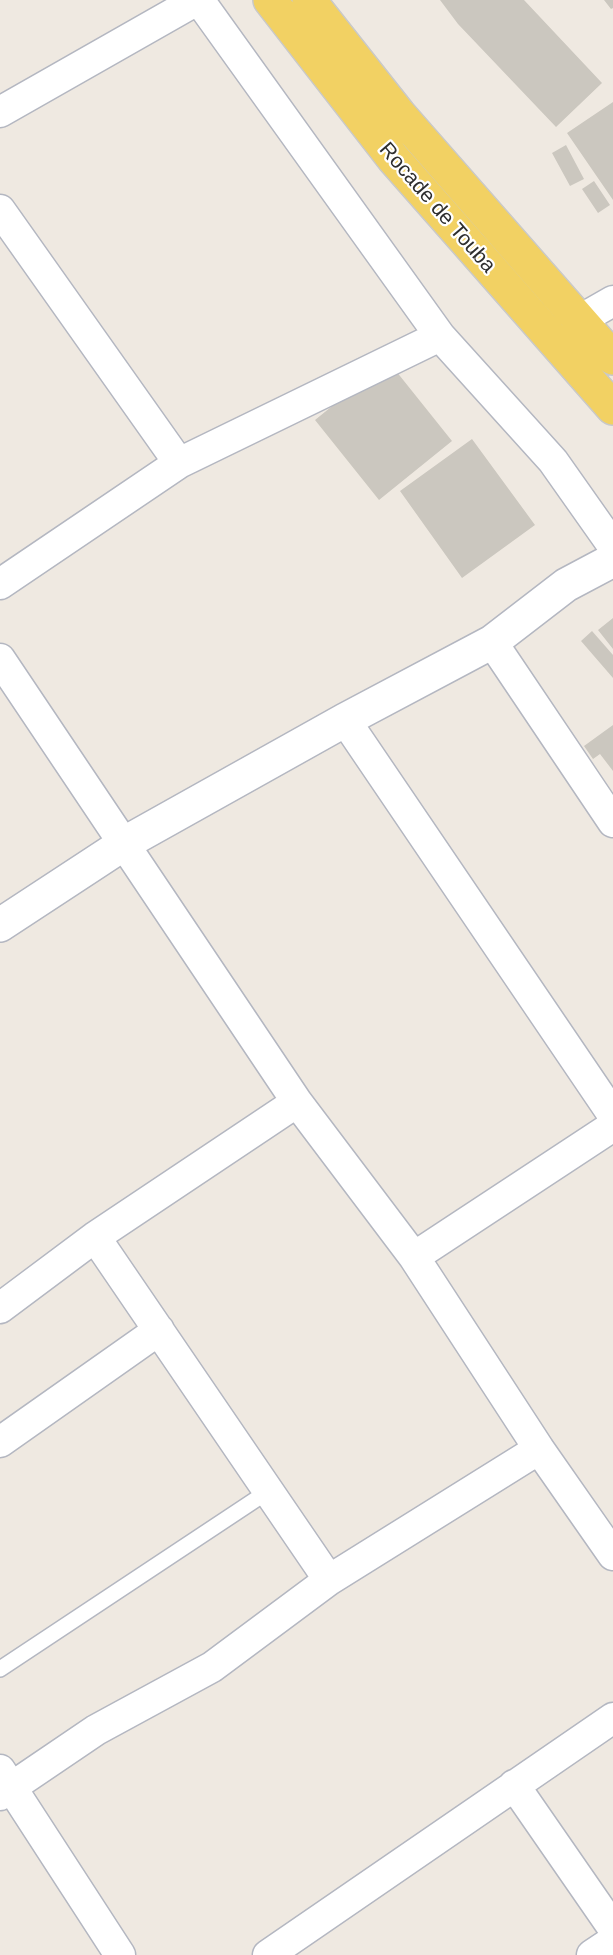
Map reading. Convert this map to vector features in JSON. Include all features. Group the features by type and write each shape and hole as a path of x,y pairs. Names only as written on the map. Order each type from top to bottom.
{"main road":[{"name":"Rocade de Touba","path":"270,0 393,158 613,408"},
{"name":"Rocade de Touba","path":"309,0 399,114 578,321 613,358"}],"street":[{"path":"0,112 198,0 440,336 553,461 613,546"},
{"path":"0,210 179,463"},
{"path":"578,321 613,301"},
{"path":"0,584 179,463 440,336"},
{"path":"0,925 125,843 345,720 492,642 566,585 613,560"},
{"path":"492,642 613,822"},
{"path":"0,659 297,1102 414,1257 539,1449 613,1555"},
{"path":"345,720 613,1114"},
{"path":"0,1308 95,1237 297,1102"},
{"path":"414,1257 613,1126"},
{"path":"95,1237 270,1490 329,1580"},
{"path":"0,1442 159,1330"},
{"path":"120,1955 4,1784 96,1730 212,1667 329,1580 539,1449"},
{"path":"268,1955 613,1718"},
{"path":"514,1785 613,1928"},
{"path":"592,1955 613,1941"}],"lane":[{"path":"0,1669 270,1490"}],"building":[{"path":"440,0 524,0 602,83 556,127 458,24"},
{"path":"604,0 613,0 613,8 611,9"},
{"path":"613,102 613,200 567,133"},
{"path":"566,145 584,179 570,186 552,153"},
{"path":"594,181 610,205 598,213 582,189"},
{"path":"388,361 452,441 379,500 315,420"},
{"path":"472,439 535,525 462,578 400,491"},
{"path":"613,618 613,649 598,630"},
{"path":"592,631 613,655 613,678 581,641"},
{"path":"613,725 613,771 600,754 593,759 584,746"}]}
